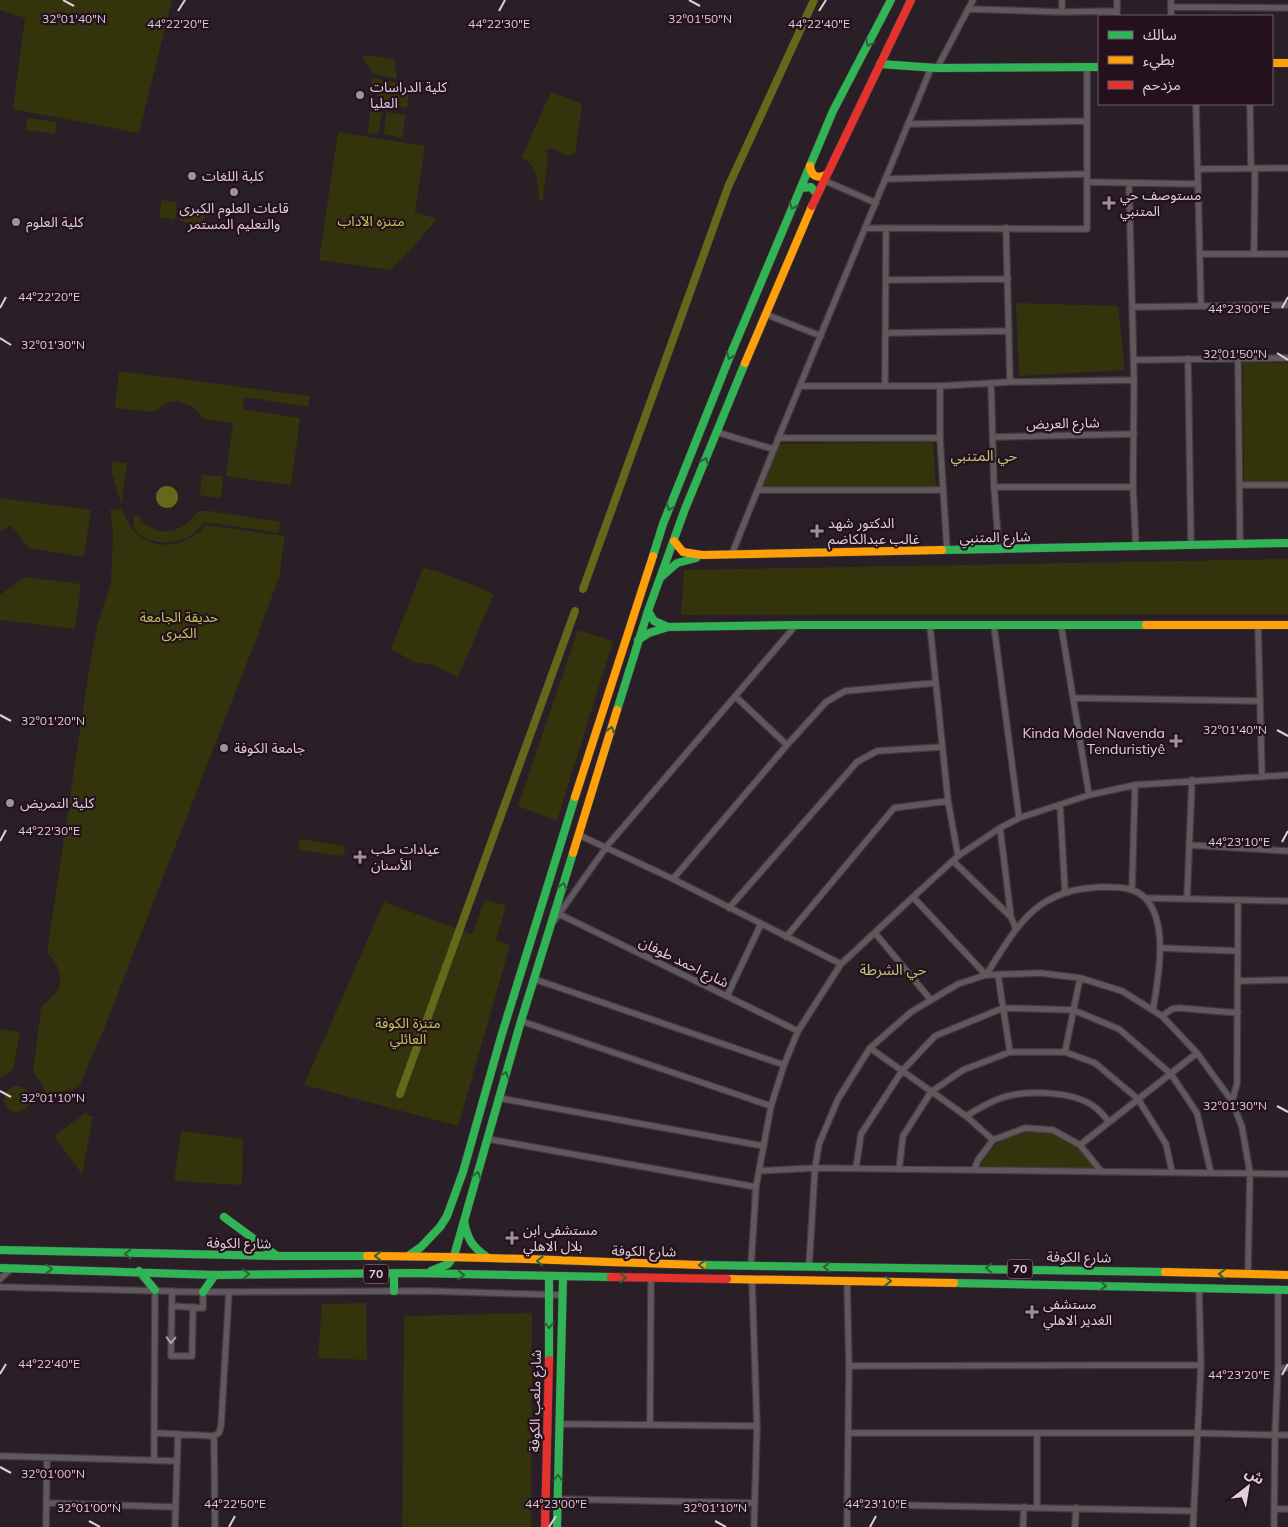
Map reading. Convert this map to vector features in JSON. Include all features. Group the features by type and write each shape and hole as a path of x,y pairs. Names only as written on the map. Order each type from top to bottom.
{"main road":[{"path":"408,1256 421,1247 440,1227 447,1216 456,1193 501,1037 595,731 663,524 730,356 833,111 891,0"},
{"path":"416,1273 441,1268 448,1264 454,1256 521,1021 648,610 716,432 817,194 911,0"},
{"path":"1273,63 1288,63"},
{"path":"880,64 934,68 1098,66"},
{"path":"810,164 810,170 813,175 824,178"},
{"path":"801,188 809,186 817,194"},
{"name":"شارع المتنبي","path":"674,541 678,549 683,553 702,555 1288,543"},
{"name":"شارع المتنبي","path":"661,576 677,563 702,555"},
{"path":"648,610 654,621 668,627"},
{"path":"638,640 668,627 796,625 1288,625"},
{"path":"557,858 560,863 564,864 570,861"},
{"path":"456,1193 456,1198 460,1202 470,1200"},
{"path":"224,1217 278,1256"},
{"path":"464,1221 470,1244 488,1257"},
{"name":"شارع الكوفة","path":"0,1250 192,1255 454,1256 520,1260 751,1266 1034,1269 1288,1275"},
{"path":"156,1254 160,1264 156,1273"},
{"path":"191,1274 187,1264 192,1255"},
{"path":"520,1260 519,1270 524,1276"},
{"name":"شارع الكوفة","path":"0,1268 139,1271 214,1275 416,1273 1288,1290"},
{"path":"1010,1284 1041,1278 1041,1272 1034,1269"},
{"path":"1070,1285 1061,1280 1063,1275 1081,1274 1088,1270"},
{"path":"139,1271 155,1290"},
{"path":"394,1274 394,1292"},
{"path":"203,1292 214,1275"},
{"name":"شارع ملعب الكوفة","path":"545,1527 549,1276"},
{"name":"شارع ملعب الكوفة","path":"557,1527 563,1277"},
{"path":"545,1517 551,1520 557,1517"}],"street":[{"path":"732,554 773,448 801,386 908,124 934,68 973,0"},
{"path":"1062,0 1062,12"},
{"path":"968,9 1117,13 1117,0"},
{"path":"1171,3 1288,8"},
{"path":"865,228 1087,228 1087,67"},
{"path":"1196,105 1201,306"},
{"path":"1250,105 1254,254"},
{"path":"908,124 1086,121"},
{"path":"1198,168 1288,168"},
{"path":"885,179 1087,174"},
{"path":"824,178 876,203"},
{"path":"1087,182 1198,184"},
{"path":"1129,184 1134,360 1132,487 1136,547"},
{"path":"885,386 886,228"},
{"path":"1006,228 1010,382"},
{"path":"1200,254 1288,254"},
{"path":"886,280 1008,279"},
{"path":"1133,307 1288,305"},
{"path":"766,314 821,336"},
{"path":"886,333 1009,331"},
{"path":"1134,360 1288,358"},
{"path":"1188,359 1191,545"},
{"path":"1238,359 1240,544"},
{"path":"801,386 940,386 1010,382 1134,380"},
{"path":"991,383 994,487 999,550"},
{"path":"940,386 940,438 947,550"},
{"path":"716,432 773,448"},
{"name":"شارع العريض","path":"993,437 1134,434"},
{"path":"778,438 940,438"},
{"path":"1240,485 1288,485"},
{"path":"994,487 1132,487"},
{"path":"758,490 943,490"},
{"path":"551,925 607,846 796,625"},
{"path":"1061,625 1088,795"},
{"path":"1258,625 1262,777"},
{"path":"930,626 948,802 958,856"},
{"path":"994,626 1019,818"},
{"path":"673,878 826,702 845,691 935,683"},
{"path":"736,696 787,745"},
{"path":"1073,698 1260,701"},
{"path":"729,908 857,762 877,751 942,747"},
{"path":"751,1266 756,1187 771,1106 784,1065 798,1031 841,964 912,897 958,856 1000,828 1019,818 1060,804 1135,784 1288,775"},
{"path":"1187,899 1192,780"},
{"path":"1132,890 1135,784"},
{"path":"786,937 894,808 948,802"},
{"path":"1060,804 1065,892"},
{"path":"1000,828 1011,917 1016,929"},
{"path":"578,835 607,846 673,878 841,964"},
{"path":"1189,845 1288,851"},
{"path":"953,861 1011,917"},
{"path":"986,975 1016,929 1041,905 1065,892 1087,888 1116,887 1132,890 1145,898 1158,927 1160,948 1152,1010"},
{"path":"912,897 986,975"},
{"path":"1145,898 1288,901"},
{"path":"1232,1100 1237,1084 1238,900"},
{"name":"شارع احمد طوفان","path":"559,914 798,1031"},
{"path":"727,996 761,924"},
{"path":"875,933 931,1000"},
{"path":"1160,948 1238,951"},
{"path":"809,1267 815,1168 819,1144 838,1099 870,1048 911,1012 958,984 986,975 1040,973 1080,978 1122,991 1162,1016 1197,1053 1232,1100 1242,1127 1250,1173 1248,1274"},
{"path":"998,975 1010,1052"},
{"path":"1065,1052 1080,978"},
{"path":"534,979 784,1065"},
{"path":"1238,981 1288,980"},
{"path":"856,1168 861,1134 902,1071 935,1036 1002,1008 1074,1010 1119,1029 1170,1074 1197,1113 1211,1173"},
{"path":"1162,1016 1172,1009 1179,1008 1238,1012"},
{"path":"521,1021 771,1106"},
{"path":"870,1048 966,1116 993,1140"},
{"path":"899,1169 903,1136 931,1092 963,1070 1010,1052 1065,1052 1095,1063 1138,1099 1166,1144 1172,1172"},
{"path":"1080,1145 1197,1053"},
{"path":"966,1116 997,1099 1022,1093 1063,1094 1082,1100 1096,1108 1109,1122"},
{"path":"498,1098 764,1146"},
{"path":"974,1170 978,1160 993,1140 1025,1128 1053,1130 1080,1145 1101,1171"},
{"path":"488,1139 756,1187"},
{"path":"759,1170 856,1168 1288,1174"},
{"path":"0,1278 12,1268"},
{"path":"650,1279 650,1424"},
{"path":"752,1280 758,1426 754,1527"},
{"path":"847,1281 849,1366 847,1527"},
{"path":"0,1287 203,1292 394,1292 563,1295"},
{"path":"1193,1527 1200,1365 1199,1289"},
{"path":"154,1460 155,1290"},
{"path":"1274,1527 1278,1290"},
{"path":"172,1291 171,1356 192,1356 193,1307"},
{"path":"172,1306 203,1308 203,1292"},
{"path":"155,1433 214,1436 219,1433 229,1292"},
{"path":"849,1366 1200,1365"},
{"path":"1278,1368 1288,1368"},
{"path":"560,1424 758,1426"},
{"path":"848,1433 1198,1433 1288,1435"},
{"path":"1037,1433 1037,1508"},
{"path":"175,1527 178,1434"},
{"path":"214,1436 215,1527"},
{"path":"0,1456 176,1461"},
{"path":"46,1527 47,1458"},
{"path":"557,1499 755,1503"},
{"path":"46,1503 175,1507"},
{"path":"848,1504 1194,1511"},
{"path":"1023,1527 1024,1507"},
{"path":"1075,1527 1076,1508"},
{"path":"1274,1509 1288,1509"}],"green space":[{"path":"0,0 172,0 139,133 13,109 25,18 0,10"},
{"path":"361,55 394,59 397,79 374,74"},
{"path":"372,78 410,86 407,108 382,104 372,83"},
{"path":"551,92 581,103 582,106 575,154 568,156 551,148 545,151 548,155 543,200 541,201 539,200 534,170 527,161 521,158"},
{"path":"370,111 382,112 378,134 368,133"},
{"path":"386,112 406,115 402,138 384,134"},
{"path":"27,118 57,122 55,134 26,130"},
{"name":"متنزه الآداب","path":"338,132 425,146 415,212 437,219 410,251 390,270 319,260"},
{"path":"162,200 175,202 177,205 175,220 159,217"},
{"path":"206,201 203,226 180,221 182,209 191,210"},
{"path":"1016,303 1118,306 1125,370 1019,376"},
{"path":"1243,363 1288,363 1288,481 1244,481"},
{"path":"119,371 310,396 308,407 244,397 243,409 300,418 291,485 226,476 233,423 204,419 193,407 178,401 168,402 153,412 115,408"},
{"path":"933,442 936,487 763,487 779,444"},
{"path":"111,461 127,463 121,504 112,473"},
{"path":"202,474 223,477 221,498 200,495"},
{"path":"0,498 91,510 84,557 29,548 11,525 0,532"},
{"name":"حديقة الجامعة الكبرى","path":"122,509 133,530 150,542 160,544 180,542 190,538 206,525 285,536 279,577 257,637 105,1026 79,1087 46,1096 43,1085 33,1072 41,1009 58,990 60,984 60,972 55,962 47,953 90,663 98,623 111,583 113,533 110,510"},
{"path":"198,511 280,522 279,533 205,522 187,538 164,542 142,536 134,527 134,515 139,516 150,527 157,530 171,531 189,522"},
{"path":"1288,559 1288,614 681,615 684,570"},
{"path":"423,568 443,573 494,594 458,677 430,664 414,662 391,649"},
{"path":"25,577 81,584 75,629 0,620 0,593"},
{"path":"578,630 613,641 557,821 518,806"},
{"path":"300,839 343,846 345,849 344,854 340,856 299,850"},
{"name":"متنزة الكوفة العائلي","path":"485,900 506,905 496,940 510,945 458,1126 304,1085 384,902 472,934"},
{"path":"0,1029 20,1032 13,1070 0,1078"},
{"path":"17,1086 26,1090 30,1099 26,1108 17,1112 8,1108 4,1099 8,1090"},
{"path":"86,1112 89,1116 93,1116 82,1174 54,1136"},
{"path":"181,1131 243,1139 242,1185 174,1181"},
{"path":"1028,1132 1048,1133 1064,1139 1083,1153 1096,1170 978,1169 987,1153 998,1143"},
{"path":"366,1303 367,1360 318,1358 322,1304"},
{"path":"532,1313 531,1527 402,1527 404,1316"}],"shaded area":[{"path":"167,486 175,489 178,497 175,505 167,508 159,505 156,497 159,489"}],"waterway":[{"path":"583,589 728,187 814,0"},
{"path":"400,1094 575,611"}],"traffic: fast":[{"path":"653,556 663,524 730,356 833,111 891,0"},
{"path":"880,64 937,68 1098,67"},
{"path":"801,188 811,187 817,194"},
{"path":"617,710 648,611 685,509 745,363"},
{"path":"942,550 1288,543"},
{"path":"661,577 677,563 696,558"},
{"path":"648,611 654,621 668,627"},
{"path":"638,640 649,633 668,627 1146,625"},
{"path":"408,1256 421,1247 440,1227 447,1216 463,1172 501,1037 575,797"},
{"path":"431,1271 448,1264 454,1256 521,1021 573,853"},
{"path":"224,1217 277,1256"},
{"path":"464,1221 471,1242 487,1257"},
{"path":"0,1250 367,1256"},
{"path":"702,1265 1165,1272"},
{"path":"0,1268 215,1275 416,1273 611,1277"},
{"path":"139,1271 155,1290"},
{"path":"394,1274 394,1291"},
{"path":"203,1292 215,1275"},
{"path":"549,1276 549,1360"},
{"path":"557,1527 563,1277"},
{"path":"954,1283 1288,1290"}],"traffic: slow":[{"path":"1273,63 1288,63"},
{"path":"810,166 815,176 826,175"},
{"path":"745,363 812,206"},
{"path":"674,541 683,552 702,555 942,550"},
{"path":"575,797 653,556"},
{"path":"1146,625 1288,625"},
{"path":"573,853 617,710"},
{"path":"367,1256 702,1265"},
{"path":"1165,1272 1288,1275"},
{"path":"727,1279 954,1283"}],"traffic: jam":[{"path":"812,206 911,0"},
{"path":"611,1277 727,1279"},
{"path":"545,1527 549,1360"}],"place":[{"name":"كلية الدراسات العليا","path":"360,95"},
{"name":"كلبة اللغات","path":"192,176"},
{"name":"قاعات العلوم الكبرى والتعليم المستمر","path":"234,192"},
{"name":"مستوصف حي المتنبي","path":"1109,203"},
{"name":"كلية العلوم","path":"16,222"},
{"name":"الدكتور شهد غالب عبدالكاضم","path":"817,531"},
{"name":"Kinda Model Navenda Tenduristiyê","path":"1176,741"},
{"name":"جامعة الكوفة","path":"224,748"},
{"name":"كلية التمريض","path":"10,803"},
{"name":"عيادات طب الأسنان","path":"360,857"},
{"name":"مستشفى ابن بلال الاهلي","path":"512,1238"},
{"name":"مستشفى الغدير الاهلي","path":"1032,1312"}],"district":[{"name":"حي المتنبي","path":"984,456"},
{"name":"حي الشرطة","path":"893,970"}]}
